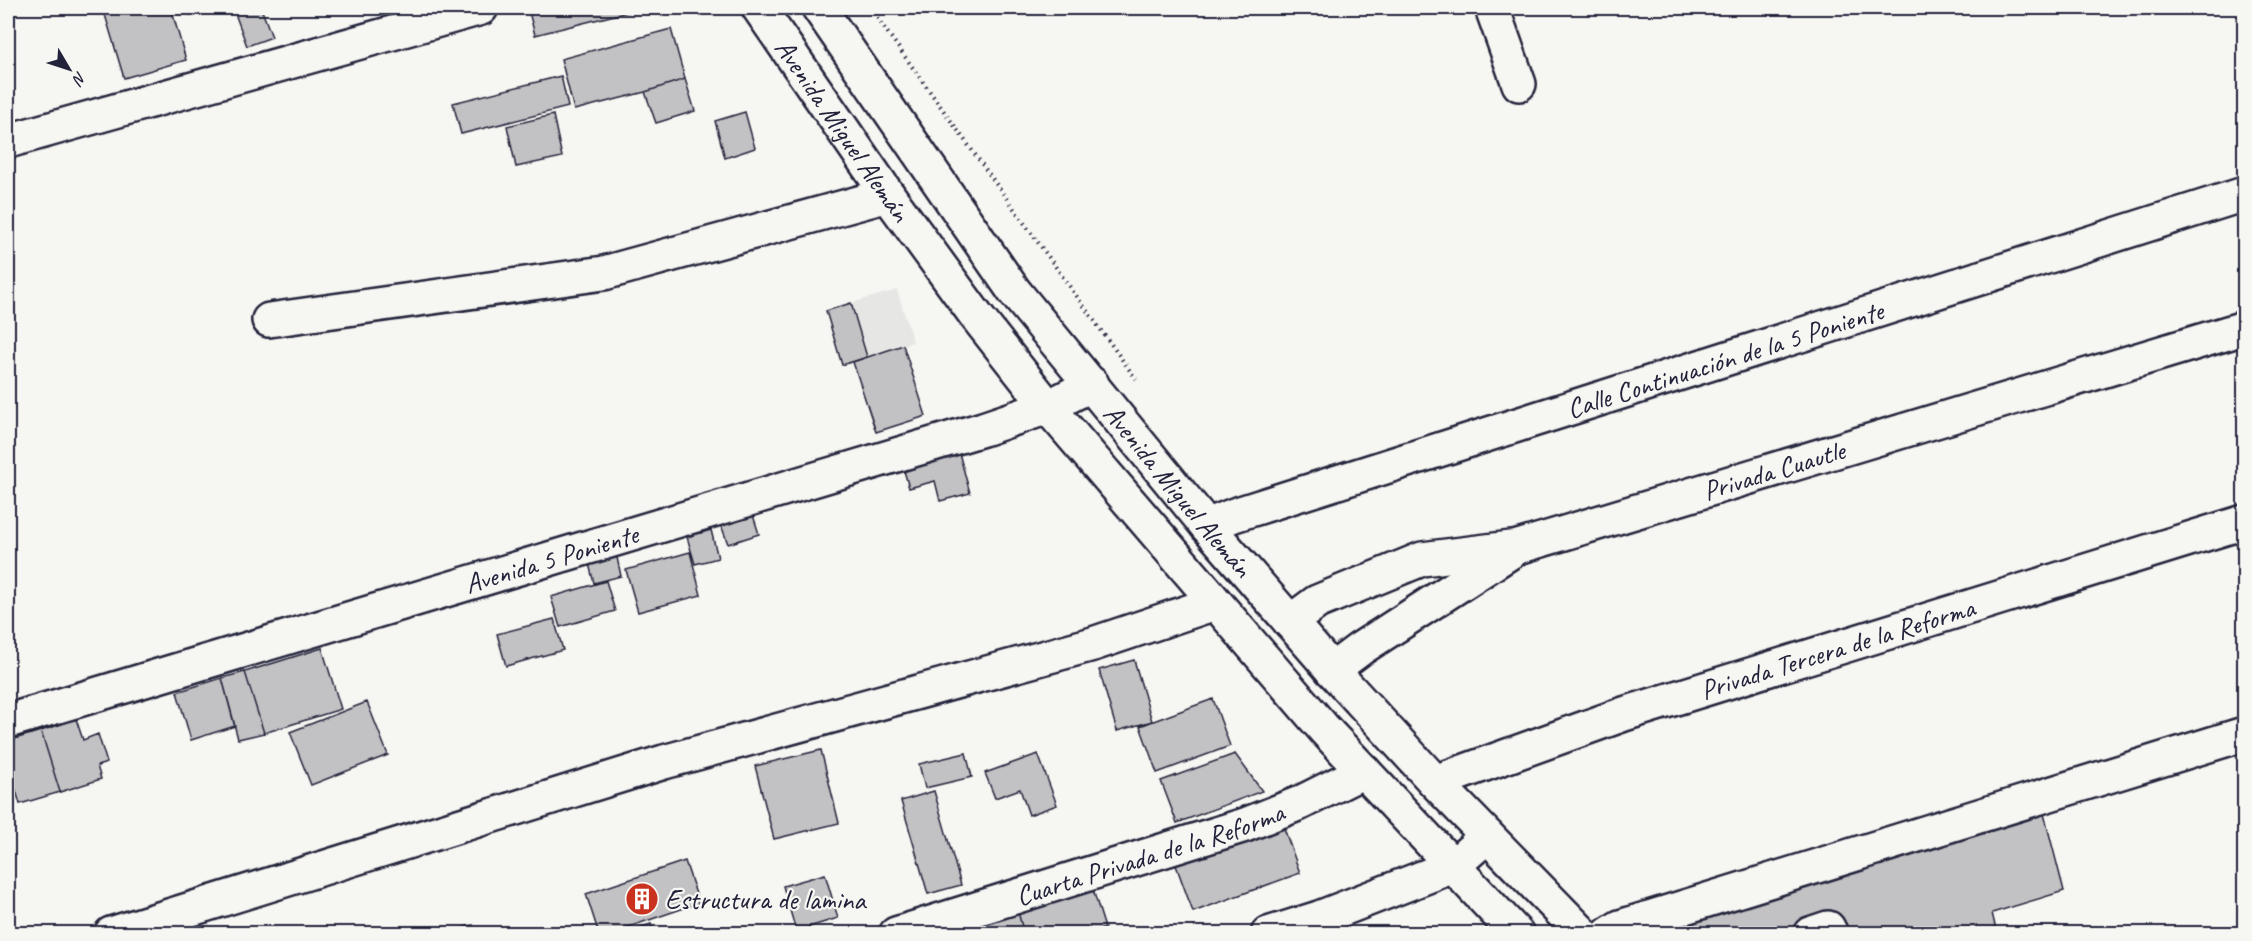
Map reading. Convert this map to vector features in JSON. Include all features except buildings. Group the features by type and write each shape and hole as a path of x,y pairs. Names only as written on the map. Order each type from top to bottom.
{"street":[{"path":"8,141 481,8"},
{"name":"Avenida Miguel Alemán","path":"759,8 888,195 977,317 1048,407 1326,730 1517,933"},
{"name":"Avenida Miguel Alemán","path":"819,8 1014,291 1207,526 1332,670 1435,782 1583,933"},
{"path":"1492,8 1519,84"},
{"name":"Calle Continuación de la 5 Poniente","path":"1207,526 1234,515 2244,194"},
{"path":"269,320 604,273 888,195"},
{"name":"Privada Cuautle","path":"1332,670 1360,649 1518,547 2244,328"},
{"name":"Avenida 5 Poniente","path":"8,721 983,429 1048,407 1092,384"},
{"name":"Privada Tercera de la Reforma","path":"1435,782 1624,714 2244,522"},
{"path":"1290,621 1317,602 1422,559 1518,547"},
{"path":"111,933 664,762 1093,644 1215,603"},
{"path":"1609,933 1620,927 2244,734"},
{"name":"Cuarta Privada de la Reforma","path":"896,933 1245,825 1300,803 1364,771"},
{"path":"1268,933 1320,918 1453,866 1487,836"},
{"path":"1810,933 1828,928 1831,933"}],"shaded area":[{"path":"897,290 913,342 867,357 851,303"}],"place":[{"name":"Estructura de lamina","path":"642,899"}]}
